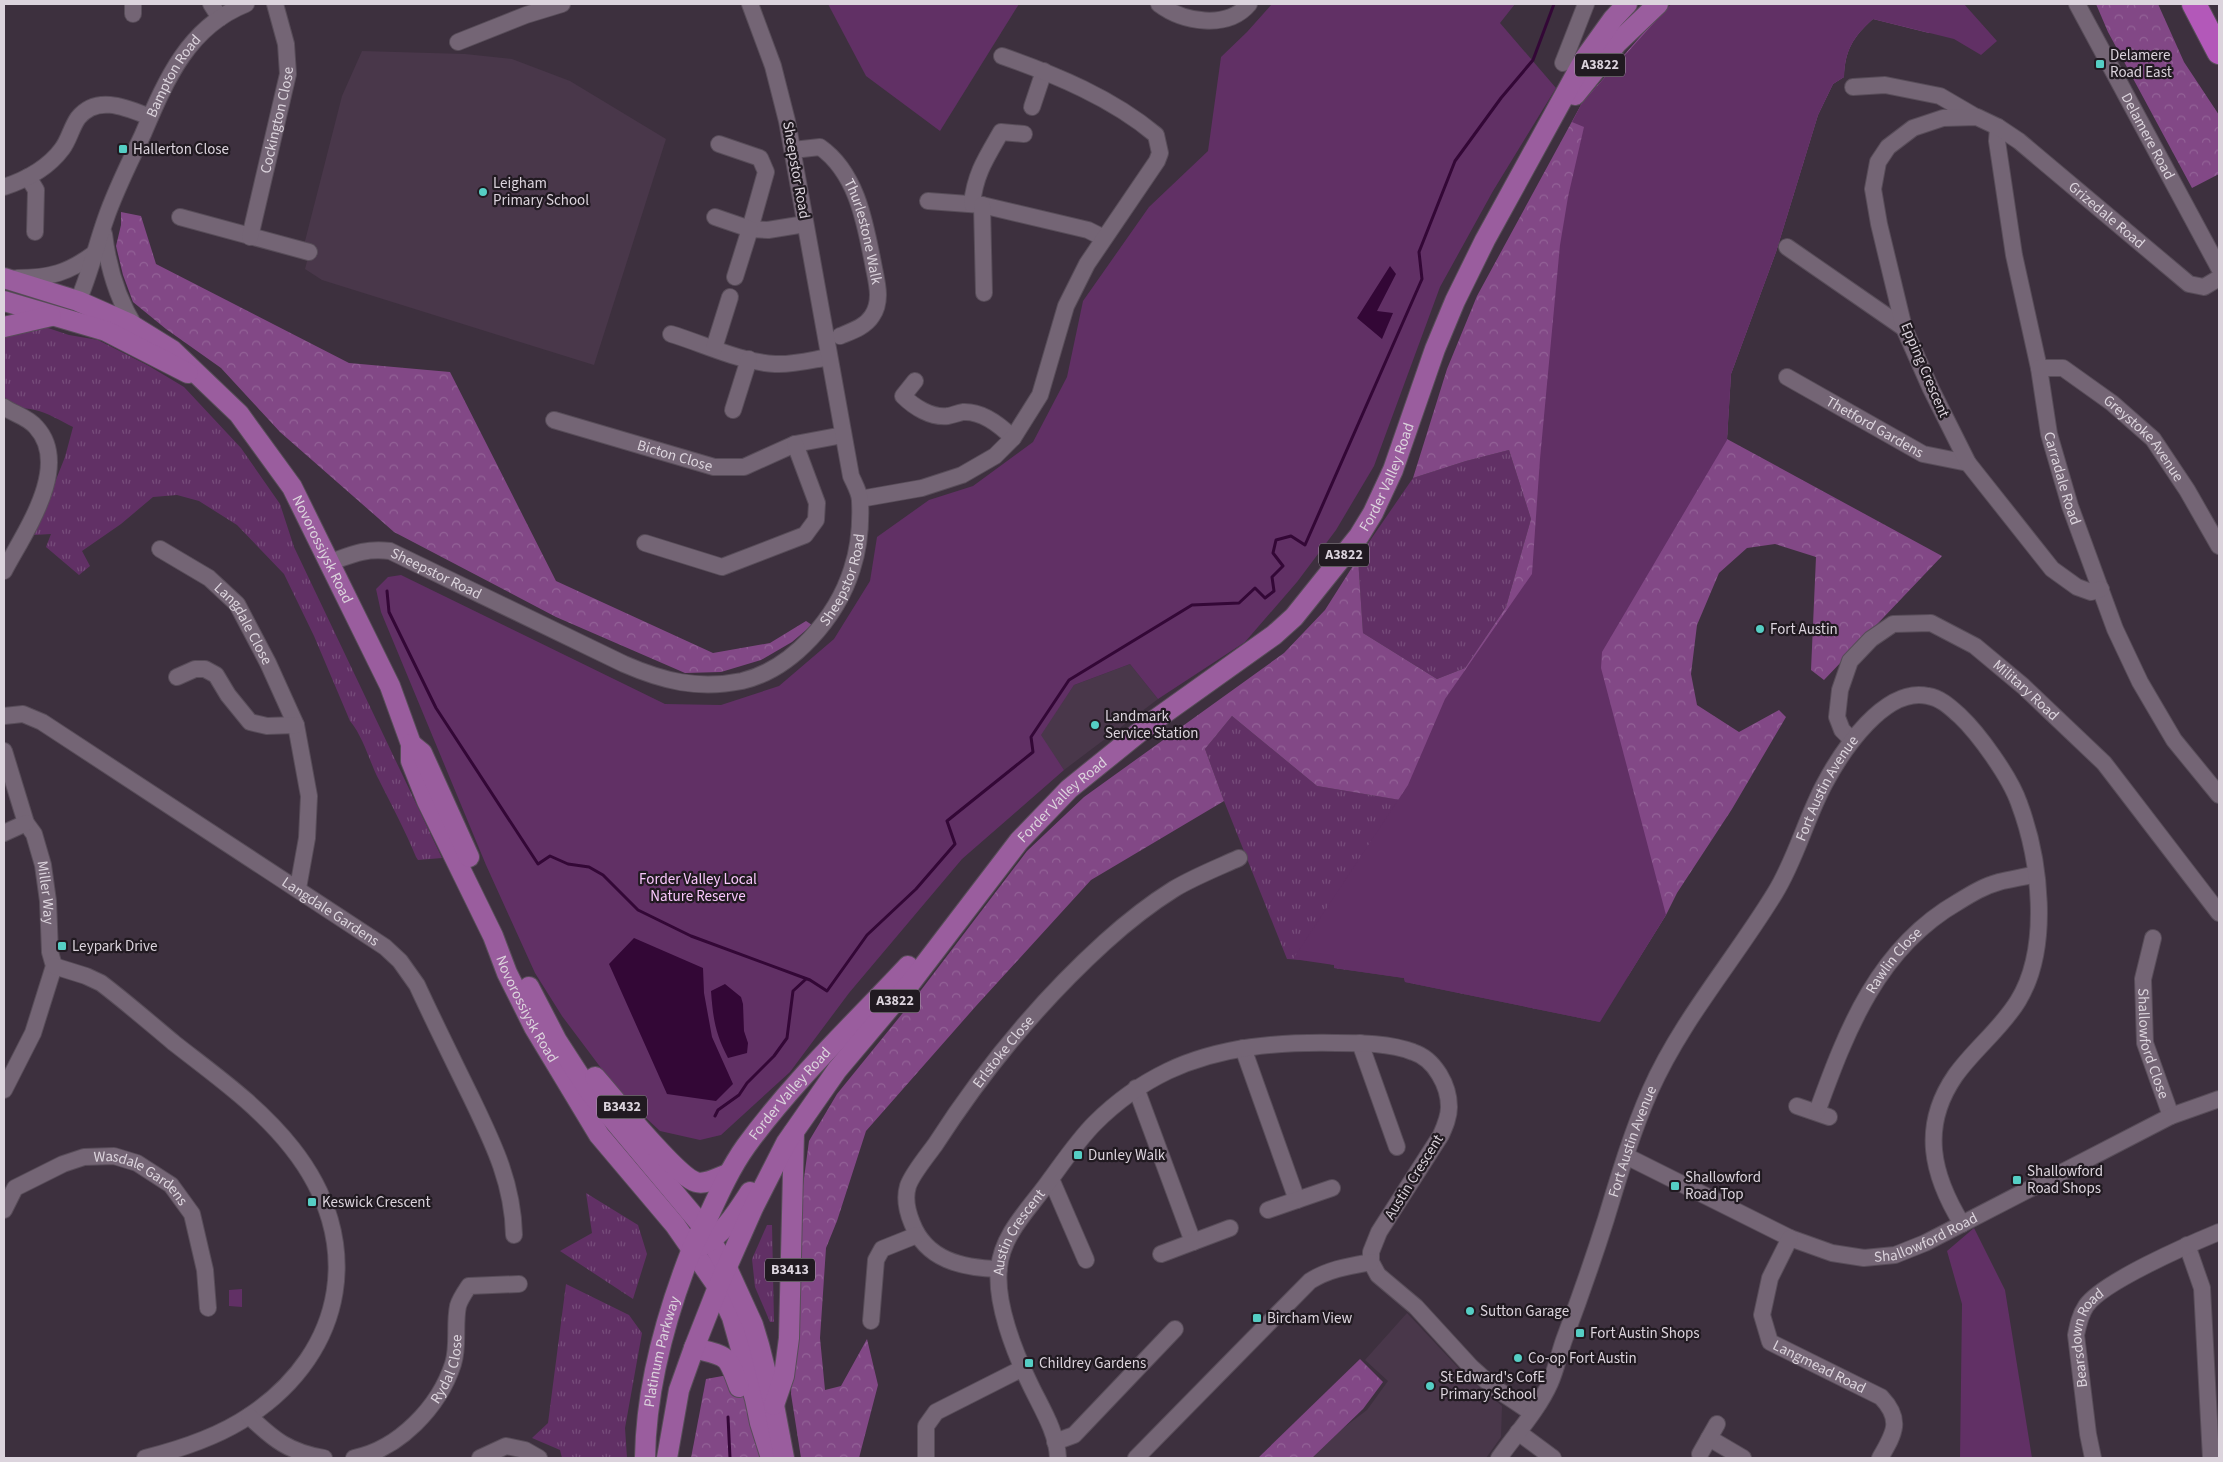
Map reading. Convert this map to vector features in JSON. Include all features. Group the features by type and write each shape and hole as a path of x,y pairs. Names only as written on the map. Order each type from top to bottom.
{"highway":[{"path":"2194,4 2219,52"}],"main road":[{"name":"Forder Valley Road","path":"703,1324 753,1208 790,1137 837,1070 912,981 1019,841 1069,789 1152,722 1274,635 1294,617 1359,536 1373,513 1392,470 1435,349 1455,301 1485,240 1585,58 1613,19 1627,4"},
{"name":"Forder Valley Road","path":"1545,129 1616,43 1658,4"},
{"name":"Novorossiysk Road","path":"4,278 199,378"},
{"name":"Novorossiysk Road","path":"4,301 69,312 135,327 172,350 238,414 292,487 390,686 411,744 411,761 427,801 493,936 507,973 534,1027 600,1135 676,1225 718,1287"},
{"path":"4,327 69,312"},
{"name":"Novorossiysk Road","path":"411,744 422,753 434,777 519,966 557,1041 590,1092 707,1234 727,1268"},
{"name":"Forder Valley Road","path":"692,1248 707,1234 728,1174 745,1147 777,1106 996,870"},
{"name":"B3432","path":"557,1041 570,1048 659,1150 695,1182 705,1182 728,1174"},
{"path":"707,1234 738,1210 772,1154 778,1146 790,1137"},
{"name":"B3413","path":"774,1405 784,1376 788,1338 790,1137"},
{"name":"Platinum Parkway","path":"645,1458 646,1421 661,1341 692,1248"},
{"path":"727,1268 753,1325 759,1344 774,1405 784,1458"},
{"path":"718,1287 732,1321 771,1458"},
{"name":"Platinum Parkway","path":"667,1458 679,1390 703,1324"},
{"path":"694,1348 721,1355 730,1362 744,1401 760,1423"}],"street":[{"name":"Bampton Road","path":"69,312 95,253 103,226 150,117 174,67 216,11 246,4"},
{"name":"Cockington Close","path":"250,237 288,74 287,50 276,4"},
{"path":"458,42 524,9 562,4"},
{"name":"Sheepstor Road","path":"330,562 361,551 374,549 390,551 651,676 679,682 724,684 742,681 770,670 808,641 824,622 841,596 853,567 858,544 860,499 851,476 843,435 793,150 781,93 767,48 750,4"},
{"path":"1159,4 1168,10 1198,20 1220,22 1249,4"},
{"path":"1563,62 1586,4"},
{"name":"Delamere Road","path":"2076,4 2219,268"},
{"path":"860,499 922,488 962,475 995,456 1014,438 1040,395 1066,306 1087,264 1157,161 1160,153 1160,144 1156,134 1108,102 1044,70 1002,56"},
{"path":"1032,107 1044,70"},
{"path":"1852,87 1885,85 1940,96 1977,117"},
{"path":"1940,96 1947,106 1947,112 1943,118"},
{"path":"4,187 40,170 62,149 79,118 88,110 101,105 112,104 125,106 150,117"},
{"name":"Epping Crescent","path":"1998,127 1977,117 1943,118 1914,128 1888,147 1878,162 1874,189 1880,224 1904,328 1931,389 1968,463 2052,569 2076,588 2091,592 2101,589"},
{"name":"Grizedale Road","path":"1998,127 2019,141 2189,284 2204,287 2219,278"},
{"name":"Carradale Road","path":"1998,127 1997,141 2014,255 2039,368 2049,434 2070,506 2121,645 2140,682 2174,740 2219,795"},
{"path":"984,292 974,181 982,163 1001,132 1024,134"},
{"path":"719,144 760,158 765,165 766,172 735,277"},
{"name":"Thurlestone Walk","path":"793,150 820,147 827,152 844,175 864,216 879,295 873,315 862,326 840,336"},
{"path":"28,177 36,190 35,232"},
{"path":"928,201 977,204 1088,230 1104,238"},
{"path":"180,217 309,252"},
{"path":"715,217 750,229 768,230 805,224"},
{"path":"103,226 111,274 124,310 135,327"},
{"path":"1787,247 1904,328"},
{"path":"4,278 48,277 67,272 95,253"},
{"path":"714,348 730,297"},
{"path":"1878,311 1889,307 1898,299"},
{"path":"671,334 749,360 777,364 829,357"},
{"path":"733,410 749,360"},
{"name":"Greystoke Avenue","path":"2039,368 2063,368 2112,403 2153,438 2187,490 2219,546"},
{"name":"Thetford Gardens","path":"1787,377 1923,454 1968,463"},
{"path":"914,381 903,396 914,407 946,416 964,412 984,416 999,424 1014,438"},
{"path":"4,407 34,424 48,446 50,462 47,482 33,516 4,571"},
{"name":"Bicton Close","path":"554,420 714,467 744,468 795,444 843,435"},
{"path":"645,543 722,567 805,536 816,520 817,504 795,444"},
{"name":"Langdale Close","path":"160,549 209,578 237,604 268,663 296,725 309,796 307,838 298,888"},
{"name":"Military Road","path":"1852,740 1842,730 1837,717 1840,690 1850,661 1872,638 1893,624 1931,624 1975,646 2023,686 2104,763 2219,914"},
{"path":"177,677 195,669 204,668 216,675 228,695 250,722 267,726 296,725"},
{"name":"Fort Austin Avenue","path":"1499,1458 1532,1413 1550,1384 1590,1269 1626,1156 1650,1091 1676,1041 1777,891 1825,782 1852,740 1871,719 1894,702 1910,696 1928,696 1950,706 1968,724 2005,775 2018,799 2032,848 2036,874 2039,915 2033,966 2026,984 2018,1001 1955,1077 1940,1107 1934,1130 1932,1148 1941,1184 1950,1205 1962,1224"},
{"name":"Langdale Gardens","path":"4,716 23,714 42,722 212,831 247,858 298,888 385,947 400,961 417,985 501,1160 514,1215 514,1235"},
{"name":"Miller Way","path":"4,751 26,823 34,834 44,866 48,901 50,952 54,966 33,1033 4,1090"},
{"path":"4,833 26,823"},
{"name":"Erlstoke Close","path":"999,1269 976,1268 943,1259 931,1251 917,1235 906,1208 908,1185 963,1101 1020,1031 1105,942 1140,913 1175,889 1238,858"},
{"name":"Rawlin Close","path":"1797,1106 1823,1115 1839,1055 1870,991 1886,966 1910,938 1934,916 1974,892 1998,882 2036,874"},
{"name":"Shallowford Close","path":"2153,938 2143,979 2145,1042 2171,1116"},
{"path":"54,966 101,983 260,1112 293,1149 315,1183 330,1215 336,1242 335,1292 328,1322 303,1368 273,1398 249,1416 214,1436 144,1458"},
{"name":"Austin Crescent","path":"1058,1458 1055,1442 1008,1328 999,1293 999,1269 1008,1236 1051,1178 1094,1123 1136,1088 1186,1064 1244,1048 1292,1042 1360,1043 1415,1052 1439,1073 1447,1094 1448,1118 1441,1135 1375,1240 1371,1262"},
{"path":"1360,1043 1397,1147"},
{"path":"1244,1048 1297,1200"},
{"path":"1136,1088 1193,1242"},
{"name":"Shallowford Road","path":"1626,1156 1790,1238 1832,1252 1864,1258 1895,1255 1925,1243 2171,1116 2219,1099"},
{"name":"Wasdale Gardens","path":"4,1210 15,1188 64,1164 84,1157 114,1156 137,1164 171,1185 192,1214 205,1270 208,1308"},
{"path":"1051,1178 1086,1260"},
{"path":"1268,1210 1332,1188"},
{"path":"1161,1254 1230,1228"},
{"name":"Bearsdown Road","path":"2093,1458 2077,1355 2076,1335 2079,1320 2086,1306 2098,1293 2187,1245 2219,1232"},
{"path":"871,1321 876,1260 882,1249 917,1235"},
{"name":"Langmead Road","path":"1790,1238 1770,1278 1762,1315 1770,1342 1881,1397 1890,1406 1895,1424 1894,1434 1880,1458"},
{"path":"2187,1245 2202,1288 2211,1458"},
{"path":"1136,1458 1310,1281 1322,1274 1340,1268 1371,1262 1378,1275 1416,1307 1485,1380 1532,1413"},
{"name":"Rydal Close","path":"354,1458 375,1452 407,1432 442,1390 454,1363 458,1305 469,1286 519,1284"},
{"path":"1055,1442 1074,1435 1175,1329"},
{"path":"926,1458 926,1426 936,1412 1023,1368"},
{"path":"249,1416 273,1439 290,1450 324,1458"},
{"path":"1700,1454 1713,1431 1743,1458"},
{"path":"1518,1432 1553,1458"},
{"path":"480,1458 506,1446 525,1450 539,1458"}],"shaded area":[{"name":"Leigham Primary School","path":"362,51 465,54 512,59 570,81 666,139 594,365 322,280 305,269 311,246 304,245 342,96"},
{"path":"1390,266 1396,274 1377,311 1393,313 1382,339 1357,318"},
{"path":"1130,664 1158,699 1064,770 1040,735 1074,685"},
{"path":"634,938 703,968 704,993 712,1037 733,1084 716,1101 667,1094 609,964"},
{"path":"725,984 741,997 744,1031 748,1043 747,1053 728,1058 715,1025 711,991"},
{"name":"St Edward's CofE Primary School","path":"1407,1313 1465,1375 1502,1406 1501,1437 1486,1458 1309,1458 1330,1438 1367,1410 1388,1381 1365,1360"}],"green space":[{"path":"828,4 1019,4 940,131 866,76"},
{"name":"Forder Valley Local Nature Reserve","path":"1272,4 1515,4 1500,23 1556,88 1493,191 1440,287 1374,466 1336,530 1297,582 1245,642 1158,699 1130,664 1074,685 1041,735 1064,770 962,859 849,993 790,1072 721,1135 700,1140 660,1131 613,1084 562,1016 535,973 486,865 381,612 376,589 388,577 401,575 665,704 721,705 779,686 834,639 870,581 877,537 929,500 973,486 1033,442 1067,377 1083,301 1149,207 1208,151 1221,57"},
{"path":"1671,4 1964,4 1997,41 1981,55 1954,39 1873,19 1855,38 1846,59 1844,77 1833,84 1818,115 1776,252 1731,374 1727,440 1602,652 1601,668 1666,915 1600,1022 1405,982 1404,978 1334,968 1334,965 1293,959 1408,785 1445,699 1532,574 1540,459 1560,245 1568,197 1584,127 1572,122 1582,103"},
{"path":"1690,4 1964,4 1929,33 1873,19 1860,32 1851,45 1846,59 1844,77 1833,84 1818,115 1776,252 1731,374 1727,439 1942,556 1824,680 1811,670 1816,557 1775,544 1747,548 1719,573 1697,625 1691,674 1697,705 1739,732 1779,710 1786,717 1732,809 1677,893 1666,915 1628,976 1418,803 1317,786 1232,716 1205,749 1224,801 1091,880 976,1006 866,1131 837,1221 826,1248 820,1338 825,1390 841,1386 867,1339 878,1385 859,1458 801,1458 791,1394 802,1193 809,1141 837,1094 915,998 1027,851 1084,797 1284,653 1325,610 1358,558 1363,633 1437,679 1465,668 1506,607 1531,519 1509,450 1413,478 1447,369 1477,296 1582,103 1652,23"},
{"path":"2096,4 2158,4 2184,62 2219,115 2219,174 2192,188 2108,32"},
{"path":"121,212 141,216 156,264 349,363 450,372 556,581 713,653 770,643 806,621 812,625 792,642 761,660 721,672 685,673 556,617 394,532 280,432 221,368 166,329 133,302 123,275 116,246 121,225"},
{"path":"36,324 69,335 98,340 149,366 184,387 241,448 280,504 294,547 442,858 418,860 416,857 375,773 363,742 350,721 314,636 284,574 237,525 199,501 177,495 153,497 121,524 82,551 90,566 79,575 46,547 51,534 34,535 65,457 73,427 45,413 14,405 4,396 4,338 11,328"},
{"path":"1509,450 1531,519 1506,607 1465,668 1437,679 1363,633 1358,558 1413,478"},
{"path":"1232,716 1317,786 1419,803 1600,1022 1405,982 1404,978 1334,968 1334,965 1318,961 1287,959 1205,749"},
{"path":"586,1193 638,1225 647,1254 633,1299 560,1251 592,1233"},
{"path":"767,1225 772,1225 774,1322 770,1322 755,1287 752,1259"},
{"path":"1974,1228 2005,1290 2032,1458 1960,1458 1962,1304 1947,1251"},
{"path":"566,1284 629,1315 642,1333 625,1428 627,1458 562,1458 560,1450 532,1438 548,1423"},
{"path":"242,1289 242,1307 229,1306 229,1290"},
{"path":"1360,1359 1383,1382 1363,1409 1312,1458 1258,1458"},
{"path":"739,1373 763,1458 691,1458 706,1379"}],"waterway":[{"path":"387,591 389,612 436,708 538,864 550,856 568,864 589,867 603,875 638,910 691,936 810,980 827,991 867,935 916,889 955,844 947,821 1033,752 1031,737 1069,680 1192,605 1239,603 1255,588 1265,598 1274,591 1272,577 1283,566 1273,553 1276,540 1291,536 1305,545 1422,279 1419,252 1455,161 1501,98 1533,60 1554,4"},
{"path":"715,1116 718,1110 739,1095 747,1083 774,1056 787,1038 793,991 806,979"},
{"path":"728,1417 730,1458"}],"place":[{"name":"Delamere Road East","path":"2100,64"},
{"name":"Hallerton Close","path":"123,149"},
{"name":"Leigham Primary School","path":"483,192"},
{"name":"Fort Austin","path":"1760,629"},
{"name":"Landmark Service Station","path":"1095,725"},
{"name":"Leypark Drive","path":"62,946"},
{"name":"Dunley Walk","path":"1078,1155"},
{"name":"Shallowford Road Shops","path":"2017,1180"},
{"name":"Shallowford Road Top","path":"1675,1186"},
{"name":"Keswick Crescent","path":"312,1202"},
{"name":"Sutton Garage","path":"1470,1311"},
{"name":"Bircham View","path":"1257,1318"},
{"name":"Fort Austin Shops","path":"1580,1333"},
{"name":"Co-op Fort Austin","path":"1518,1358"},
{"name":"Childrey Gardens","path":"1029,1363"},
{"name":"St Edward's CofE Primary School","path":"1430,1386"}]}
